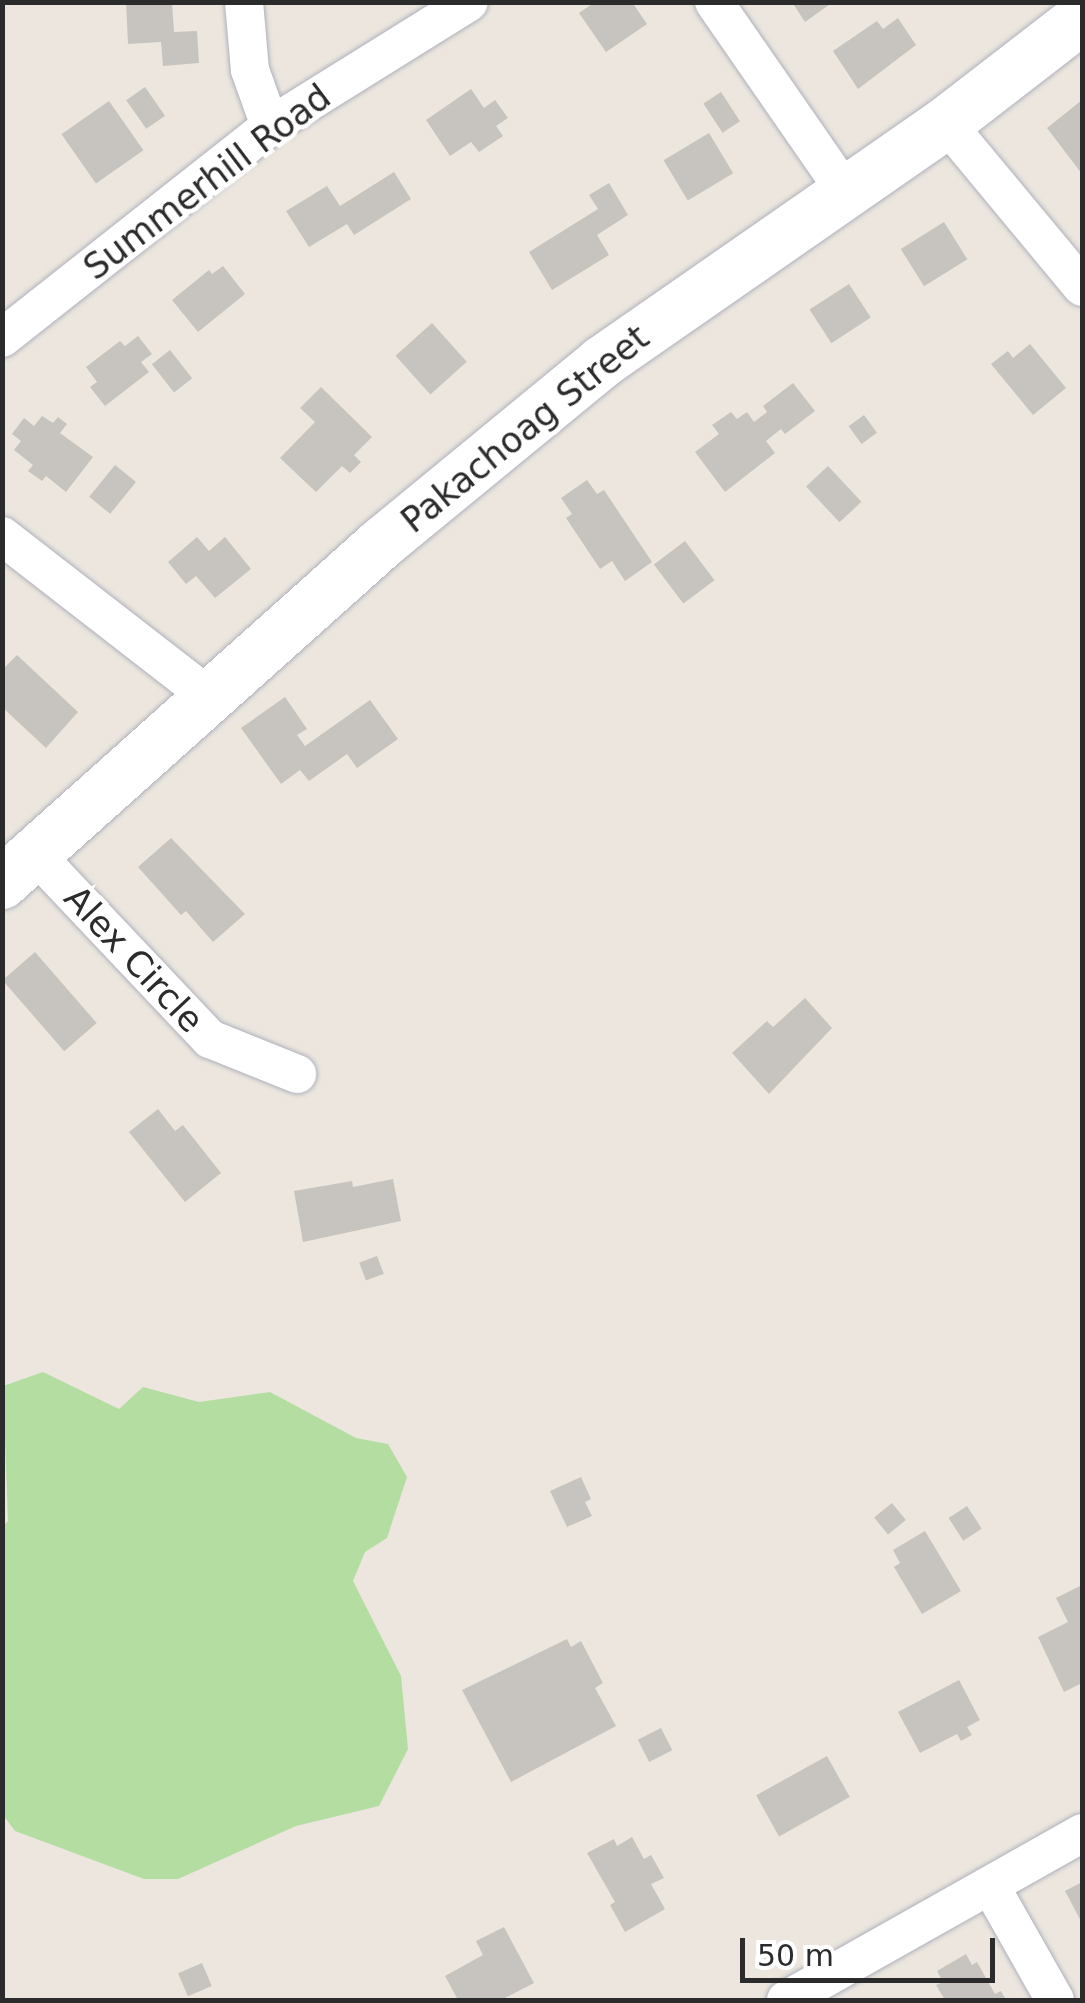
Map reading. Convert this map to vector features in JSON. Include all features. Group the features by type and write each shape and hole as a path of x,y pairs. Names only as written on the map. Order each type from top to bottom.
{"street":[{"path":"244,2 250,70 270,126"},
{"name":"Summerhill Road","path":"2,338 270,126 468,2"},
{"path":"714,2 845,191"},
{"name":"Pakachoag Street","path":"19,868 382,543 602,362 946,124 1082,18"},
{"path":"946,124 1082,287"},
{"path":"2,536 208,696"},
{"name":"Alex Circle","path":"19,868 210,1039 297,1074"},
{"path":"786,2000 1082,1833"},
{"path":"991,1887 1055,2000"}],"green space":[{"path":"43,1372 119,1409 143,1387 199,1402 270,1392 356,1438 388,1444 407,1477 387,1538 365,1552 353,1581 401,1676 408,1749 379,1806 296,1826 178,1879 144,1879 15,1831 3,1815 2,1527 8,1521 3,1386"}],"building":[{"path":"126,2 172,2 174,32 197,31 199,63 163,66 161,42 128,44"},
{"path":"595,2 632,2 647,24 606,52 579,13"},
{"path":"792,2 833,2 805,22"},
{"path":"898,18 916,45 858,89 833,51 877,21 883,29"},
{"path":"145,87 165,116 146,129 126,100"},
{"path":"471,89 484,108 495,100 508,118 496,126 503,136 479,152 471,142 450,156 426,120"},
{"path":"721,92 740,121 722,133 703,103"},
{"path":"1082,100 1082,174 1047,128"},
{"path":"109,101 143,150 96,183 61,134"},
{"path":"709,133 733,173 688,201 664,160"},
{"path":"394,172 411,199 354,235 347,224 309,247 286,211 327,186 340,206"},
{"path":"609,183 628,215 597,235 609,255 552,290 529,252 598,209 589,195"},
{"path":"944,222 967,259 924,286 901,249"},
{"path":"223,266 245,294 198,332 172,300 209,270 212,274"},
{"path":"849,284 871,318 831,343 810,310"},
{"path":"432,323 467,362 430,394 396,356"},
{"path":"138,336 152,354 141,362 149,372 105,406 90,387 97,382 86,367 120,341 125,346"},
{"path":"1030,344 1066,388 1033,415 991,364 1008,351 1013,358"},
{"path":"170,350 192,378 174,393 152,364"},
{"path":"793,383 815,411 785,434 781,429 766,441 775,453 725,492 695,452 719,434 712,425 731,412 737,419 747,412 754,422 767,412 763,406"},
{"path":"321,387 372,437 354,455 361,462 350,473 342,466 316,492 280,458 315,422 300,408"},
{"path":"864,415 877,433 862,444 849,426"},
{"path":"42,416 53,423 58,417 67,424 60,433 93,457 66,492 46,476 42,481 28,471 33,465 14,450 21,441 12,434 24,418 34,426"},
{"path":"115,465 136,482 110,514 89,497"},
{"path":"828,466 861,502 839,522 806,486"},
{"path":"587,480 597,494 604,490 652,562 625,581 612,561 600,569 566,518 572,514 561,498"},
{"path":"197,537 209,551 225,537 251,569 215,598 196,576 186,584 168,562"},
{"path":"685,541 714,580 683,604 654,564"},
{"path":"17,655 78,712 46,748 2,707 2,670"},
{"path":"285,697 307,729 297,735 305,746 370,700 398,739 357,768 347,754 309,781 300,770 281,784 241,728"},
{"path":"171,838 245,914 213,942 186,911 181,915 138,867"},
{"path":"35,952 97,1023 64,1051 3,980"},
{"path":"805,998 832,1028 769,1094 732,1053 767,1021 773,1027"},
{"path":"158,1109 175,1131 183,1125 221,1173 185,1202 129,1132"},
{"path":"393,1179 401,1221 303,1242 294,1191 352,1181 353,1187"},
{"path":"377,1256 384,1274 366,1281 359,1263"},
{"path":"581,1477 591,1499 585,1502 592,1516 567,1527 550,1491"},
{"path":"892,1503 906,1520 888,1535 874,1517"},
{"path":"967,1506 982,1529 963,1541 949,1518"},
{"path":"925,1531 961,1591 922,1614 894,1567 900,1563 893,1550"},
{"path":"1082,1585 1082,1683 1064,1692 1038,1637 1068,1622 1056,1598"},
{"path":"567,1639 571,1647 581,1641 603,1683 595,1688 616,1726 511,1782 462,1690"},
{"path":"959,1680 980,1720 967,1727 972,1735 961,1741 957,1734 920,1753 898,1712"},
{"path":"661,1728 672,1750 649,1762 638,1740"},
{"path":"827,1756 850,1797 779,1836 756,1795"},
{"path":"632,1837 644,1859 651,1855 664,1878 651,1884 665,1909 625,1932 610,1905 615,1902 587,1853 614,1839 617,1846"},
{"path":"1082,1882 1082,1923 1065,1891"},
{"path":"504,1927 534,1983 501,2000 458,2000 445,1976 483,1955 476,1941"},
{"path":"966,1954 972,1965 977,1962 995,1994 1001,1991 1006,2000 945,2000 936,1985 943,1982 937,1971"},
{"path":"202,1963 212,1986 188,1996 178,1973"}]}
